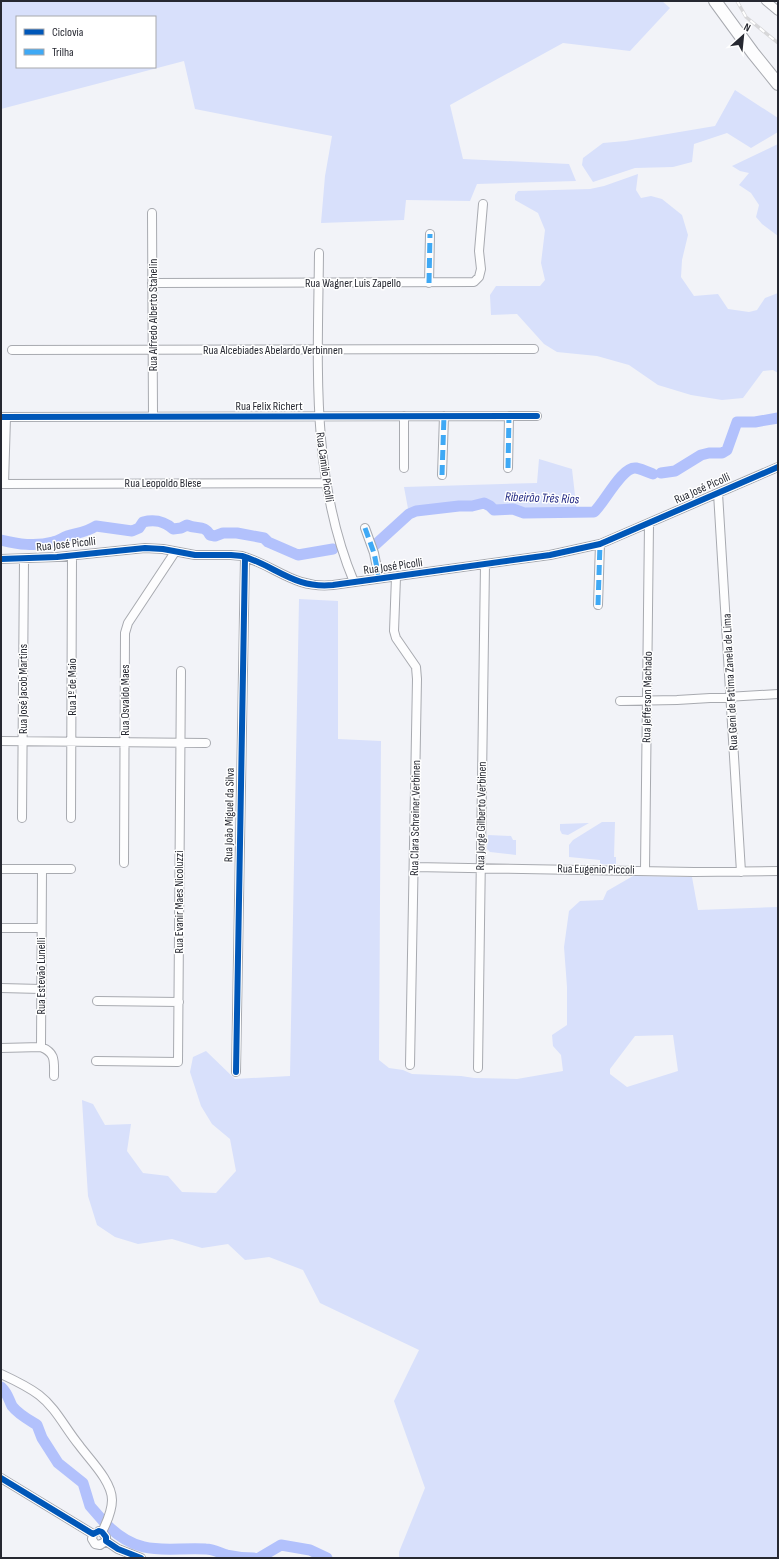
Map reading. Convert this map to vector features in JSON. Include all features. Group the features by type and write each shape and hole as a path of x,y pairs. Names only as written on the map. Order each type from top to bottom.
{"highway":[{"path":"715,1 778,84"}],"street":[{"path":"766,1 778,11"},
{"name":"Rua Wagner Luis Zapello","path":"152,283 474,282 479,277 481,269 479,251 483,204"},
{"name":"Rua Alfredo Alberto Stahelin","path":"152,213 153,416"},
{"path":"429,283 430,234"},
{"name":"Rua Camilo Picolli","path":"319,253 318,417 326,483 334,523 354,582"},
{"name":"Rua Alcebiades Abelardo Verbinnen","path":"12,350 534,349"},
{"path":"404,416 404,468"},
{"path":"446,416 447,460"},
{"path":"442,475 446,416"},
{"path":"510,467 511,416"},
{"name":"Rua Felix Richert","path":"4,417 537,416"},
{"path":"3,484 4,417"},
{"name":"Rua José Picolli","path":"1,559 72,556 145,548 157,548 195,555 231,554 245,557 288,578 304,584 324,586 557,554 600,544 778,467"},
{"name":"Rua Leopoldo Blese","path":"3,484 326,483"},
{"name":"Rua Geni de Fatima Zanela de Lima","path":"718,493 741,872"},
{"name":"Rua Jefferson Machado","path":"645,870 649,524"},
{"path":"365,528 374,552 379,578"},
{"path":"598,605 600,544"},
{"name":"Rua Osvaldo Maes","path":"124,863 126,628 175,552"},
{"name":"Rua 1º de Maio","path":"71,818 72,556"},
{"name":"Rua João Miguel da Silva","path":"236,1072 245,557"},
{"name":"Rua José Jacob Martins","path":"22,818 24,559"},
{"name":"Rua Jorge Gilberto Verbinen","path":"478,1068 485,564"},
{"name":"Rua Clara Schreiner Verbinen","path":"396,577 394,632 396,638 416,667 417,679 410,1065"},
{"name":"Rua Evanir Maes Nicoluzzi","path":"96,1061 178,1062 181,671"},
{"path":"620,701 778,694"},
{"path":"1,741 206,743"},
{"name":"Rua Eugenio Piccoli","path":"414,867 741,872 778,871"},
{"path":"1,869 71,869"},
{"name":"Rua Estevão Lunelli","path":"41,1047 42,870"},
{"path":"1,928 41,928"},
{"path":"1,988 41,989"},
{"path":"96,1001 179,1002"},
{"path":"1,1048 41,1047 48,1050 53,1055 54,1076"},
{"path":"1,1374 38,1395 54,1409 97,1468 110,1490 112,1499 109,1515 102,1532"},
{"path":"1,1478 93,1534"},
{"path":"93,1534 98,1531 102,1532"},
{"path":"102,1532 105,1535 106,1541 118,1549 141,1558"},
{"path":"93,1534 92,1539 95,1544 100,1545 106,1541"}],"shaded area":[{"path":"1,1 662,1 670,8 630,51 563,43 450,105 463,159 569,164 576,181 477,184 470,201 406,200 404,220 321,223 325,176 332,136 195,109 184,61 1,109"},
{"path":"735,90 778,118 778,132 751,148 727,133 694,144 692,162 673,167 635,168 593,182 582,165 583,158 603,143 626,141 715,126"},
{"path":"778,144 778,236 762,224 756,217 759,205 751,193 739,185 749,173 740,171 732,166"},
{"path":"638,174 636,190 641,198 651,196 662,199 682,215 688,235 682,260 681,277 694,296 718,294 728,309 749,312 757,310 765,298 778,293 778,373 773,370 763,371 743,398 722,400 691,395 658,385 629,365 597,356 557,352 544,344 517,314 491,315 490,295 496,286 540,286 545,280 541,263 545,230 538,213 515,200 515,195 518,191 590,189 604,186"},
{"path":"539,459 572,469 577,513 524,513 513,509 494,510 484,503 472,506 429,509 409,514 404,487 537,483"},
{"path":"299,599 338,601 338,739 381,741 379,1060 389,1068 403,1070 412,1074 517,1079 563,1071 561,1055 553,1046 552,1035 567,1025 567,987 564,947 569,911 580,901 603,900 607,891 633,876 692,877 698,910 778,907 778,1558 399,1558 399,1552 425,1488 394,1401 419,1350 320,1303 303,1270 269,1257 245,1260 228,1244 202,1248 172,1239 138,1244 115,1237 97,1225 88,1196 82,1100 93,1104 105,1125 131,1124 127,1151 143,1173 168,1176 182,1192 216,1193 236,1171 230,1139 212,1124 201,1106 190,1072 193,1057 206,1051 235,1079 290,1076","holes":["673,1035 678,1071 627,1087 610,1074 610,1069 635,1036"]},
{"path":"602,822 615,822 614,857 616,857 616,865 600,864 600,860 569,857 569,845 573,840"},
{"path":"589,823 568,835 562,834 560,830 560,824"},
{"path":"488,835 511,836 513,840 516,840 516,855 490,852 487,849"}],"waterway":[{"name":"Ribeirão Três Rios","path":"661,473 675,471 701,455 709,453 722,453 727,450 737,422 755,422 778,418"},
{"name":"Ribeirão Três Rios","path":"375,545 409,514 416,511 472,506 484,503 494,510 513,509 524,513 594,512 619,478 631,469 636,468 653,474"},
{"name":"Ribeirão Três Rios","path":"1,540 20,544 46,544 89,530 96,526 132,531 139,528 143,522 155,521 163,522 173,529 181,528 187,525 203,528 210,535 215,536 223,533 237,533 264,538 268,542 298,555 333,549"},
{"path":"1,1387 7,1394 14,1409 37,1425 42,1438 58,1463 83,1483 90,1506 104,1522"},
{"path":"108,1526 120,1536 143,1547 154,1549 209,1549 230,1556 254,1558"},
{"path":"259,1558 281,1545 310,1550 327,1558"}],"railway":[{"path":"737,1 746,17 778,43"}],"marked path":[{"path":"429,283 430,234"},
{"path":"442,475 444,416"},
{"path":"508,468 509,416"},
{"path":"365,528 374,553 379,578"},
{"path":"598,605 600,544"}],"cycle path":[{"path":"1,417 537,416"},
{"path":"1,559 57,557 145,548 163,549 195,555 242,556 307,584 333,585 550,555 600,544 778,467"},
{"path":"236,1072 245,557"},
{"path":"1,1478 93,1534 99,1531 102,1532 106,1537 106,1541 118,1549 141,1558"}]}
